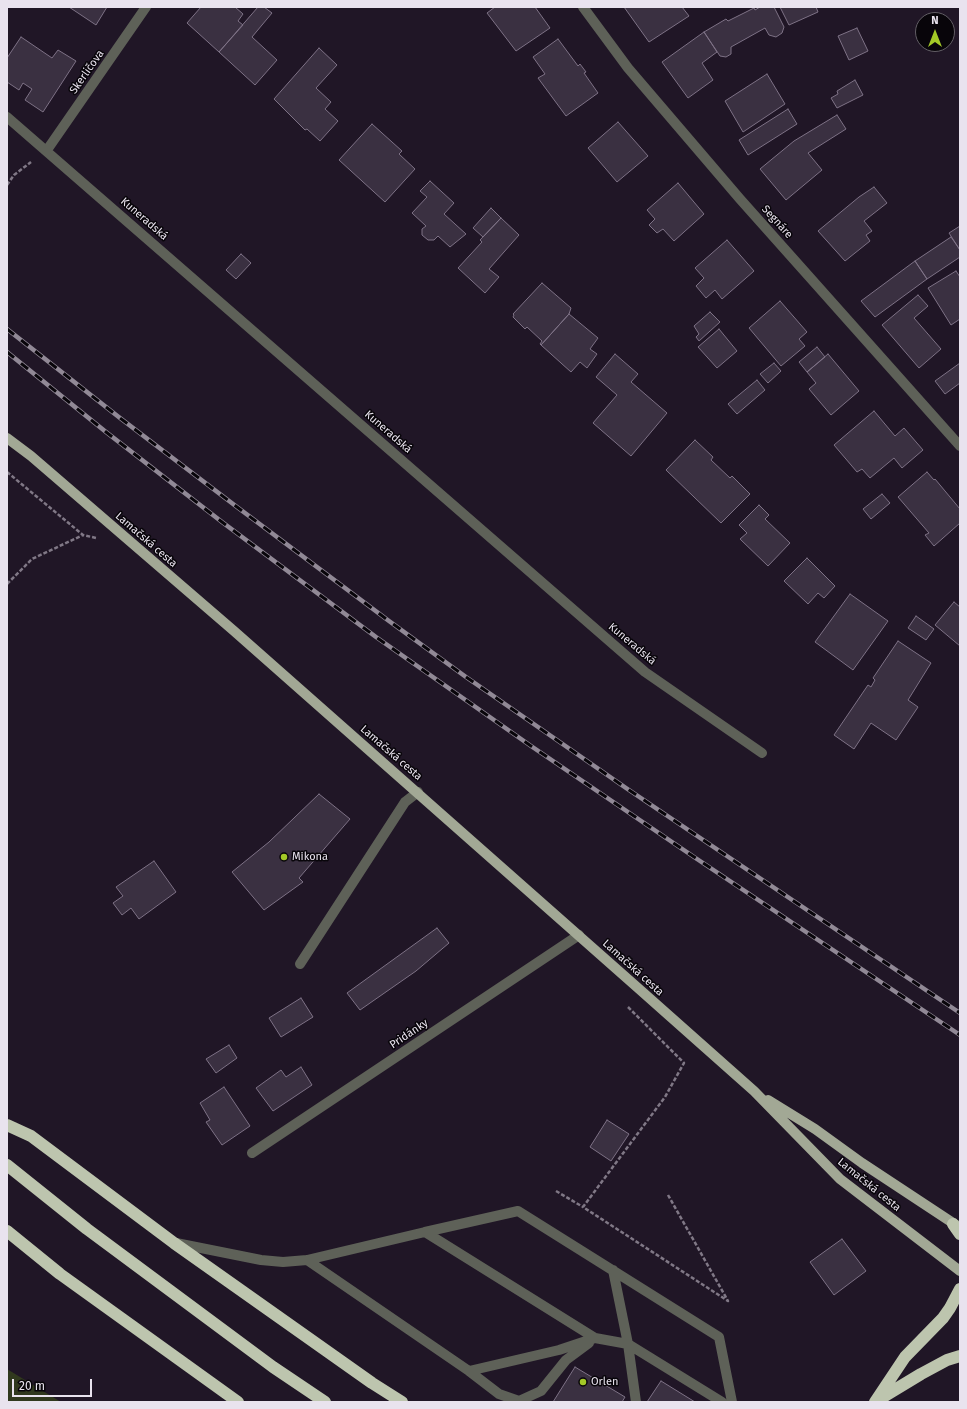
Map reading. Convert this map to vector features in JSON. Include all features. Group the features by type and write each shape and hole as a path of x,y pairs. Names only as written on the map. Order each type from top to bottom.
{"highway":[{"path":"7,1125 31,1136 174,1243 372,1383 402,1402"},
{"path":"7,1164 87,1229 273,1366 325,1402"},
{"path":"956,1226 960,1234"},
{"path":"7,1231 60,1274 238,1402"},
{"path":"875,1402 905,1357 943,1318 960,1289"},
{"path":"875,1402 921,1374 947,1360 960,1356"}],"main road":[{"name":"Lamačská cesta","path":"7,438 31,456 198,600 579,935 754,1091 840,1179 960,1271"},
{"name":"Lamačská cesta","path":"754,1091 815,1129 862,1163 956,1226"}],"street":[{"name":"Skerličova","path":"47,150 146,7"},
{"name":"Segnáre","path":"583,7 628,68 735,193 959,442"},
{"name":"Kuneradská","path":"7,117 47,150 645,672 762,753"},
{"path":"300,964 405,802 418,792"},
{"name":"Pridánky","path":"252,1153 579,935"},
{"path":"174,1243 260,1260 283,1262 307,1260 518,1211 719,1337 732,1402"},
{"path":"425,1232 595,1338 628,1344 722,1402"},
{"path":"307,1260 469,1371 499,1394 519,1402 540,1391 566,1360 595,1338"},
{"path":"613,1270 628,1344 636,1402"},
{"path":"469,1371 559,1350 595,1338"}],"path":[{"path":"7,184 14,175 47,150"},
{"path":"7,584 32,559 83,535"},
{"path":"584,1207 665,1096 684,1063 625,1004"},
{"path":"556,1191 584,1207 728,1301 668,1195"}],"green space":[{"path":"7,1369 61,1402 7,1402"}],"building":[{"path":"69,7 107,7 96,25"},
{"path":"201,7 235,7 243,14 238,21 243,25 219,52 187,23"},
{"path":"258,7 264,7 272,13 252,37 277,60 255,85 219,52"},
{"path":"495,7 535,7 550,28 516,51 487,13"},
{"path":"624,7 682,7 689,16 649,42"},
{"path":"760,7 774,7 784,27 782,33 776,37 769,35 765,28 731,47 731,54 726,57 720,56 704,32 726,19 728,21 754,8 755,10"},
{"path":"780,7 816,7 818,12 789,25"},
{"path":"857,28 868,51 849,60 838,36"},
{"path":"704,32 717,52 702,63 713,80 688,98 662,62"},
{"path":"21,37 52,58 58,50 76,61 43,112 25,100 32,89 23,83 19,90 7,82 7,58"},
{"path":"558,39 578,66 580,64 586,72 584,73 598,93 566,116 538,78 545,74 533,57"},
{"path":"319,48 337,65 316,88 331,102 325,109 338,121 320,141 307,129 305,130 274,99"},
{"path":"767,74 785,104 743,132 725,101"},
{"path":"855,80 863,95 837,108 831,98 838,94 837,91"},
{"path":"788,109 797,124 748,155 739,140"},
{"path":"837,115 846,129 808,153 822,170 786,200 760,169 794,141"},
{"path":"618,122 648,156 617,182 588,148"},
{"path":"372,124 402,151 399,154 415,169 385,202 339,160"},
{"path":"430,181 454,203 444,214 466,234 450,247 438,236 434,240 428,240 422,235 422,229 426,226 412,213 427,197 420,191"},
{"path":"678,183 704,214 674,241 663,229 657,233 649,225 655,219 647,210"},
{"path":"874,187 887,203 864,221 872,231 866,235 870,241 845,261 818,231 859,197"},
{"path":"491,208 501,218 483,237 473,228"},
{"path":"501,218 519,235 489,269 499,277 485,293 458,268 482,242 480,240"},
{"path":"960,226 960,250 949,233"},
{"path":"951,237 960,250 960,257 927,279 915,261"},
{"path":"727,240 754,271 722,299 715,290 706,298 696,286 704,278 695,268"},
{"path":"241,254 251,263 236,279 226,270"},
{"path":"915,261 927,279 875,317 861,301"},
{"path":"956,271 960,277 960,319 951,325 928,288"},
{"path":"542,283 571,308 569,314 541,345 540,344 542,341 527,327 525,329 513,317 513,314"},
{"path":"918,295 928,306 914,318 941,349 919,368 882,325"},
{"path":"780,301 807,332 799,339 805,346 781,366 749,328"},
{"path":"710,312 720,322 699,341 696,337 699,334 694,326"},
{"path":"569,314 598,338 590,349 597,354 587,368 580,362 571,372 541,345"},
{"path":"719,329 737,351 717,368 698,347"},
{"path":"817,347 825,357 807,372 799,362"},
{"path":"615,354 638,374 631,382 667,413 631,456 593,423 617,395 596,377"},
{"path":"828,354 859,391 831,415 809,389 816,383 807,372"},
{"path":"774,363 781,371 768,383 760,374"},
{"path":"960,363 960,383 945,394 935,381"},
{"path":"757,380 765,390 737,414 728,404"},
{"path":"874,411 895,436 904,428 923,450 902,468 894,458 870,478 862,469 857,472 834,445"},
{"path":"695,440 713,457 711,460 730,478 732,476 750,494 721,523 666,470"},
{"path":"927,472 934,480 935,479 960,509 960,523 934,546 925,535 929,533 898,497"},
{"path":"882,494 890,503 871,519 863,509"},
{"path":"759,505 769,515 765,519 790,543 768,566 740,539 747,533 739,525"},
{"path":"807,558 835,586 824,598 818,593 808,604 784,581"},
{"path":"850,594 888,621 853,670 815,642"},
{"path":"954,602 960,607 960,646 935,625"},
{"path":"916,616 934,629 926,640 908,628"},
{"path":"898,641 931,663 908,700 918,707 896,740 871,723 854,749 834,735 868,685 871,687 875,680 873,678"},
{"name":"Mikona","path":"319,794 350,819 299,878 303,882 264,910 232,872 269,842"},
{"path":"154,861 176,892 139,919 131,908 122,915 113,903 123,896 116,887"},
{"path":"437,928 449,943 416,971 360,1010 347,993"},
{"path":"301,998 313,1017 281,1037 269,1018"},
{"path":"229,1045 237,1058 216,1073 206,1059"},
{"path":"301,1067 312,1085 273,1111 256,1088 281,1070 286,1077"},
{"path":"224,1087 250,1126 222,1145 206,1122 210,1120 200,1103"},
{"path":"607,1120 629,1134 611,1161 590,1147"},
{"path":"842,1239 866,1271 834,1295 810,1262"},
{"name":"Orlen","path":"575,1367 625,1397 622,1402 553,1402"},
{"path":"661,1381 695,1402 647,1402"}],"railway":[{"path":"7,329 120,418 237,507 466,677 626,788 960,1013"},
{"path":"7,352 106,432 222,522 376,637 531,746 960,1035"}],"place":[{"name":"Mikona","path":"284,857"},
{"name":"Orlen","path":"583,1382"}]}
